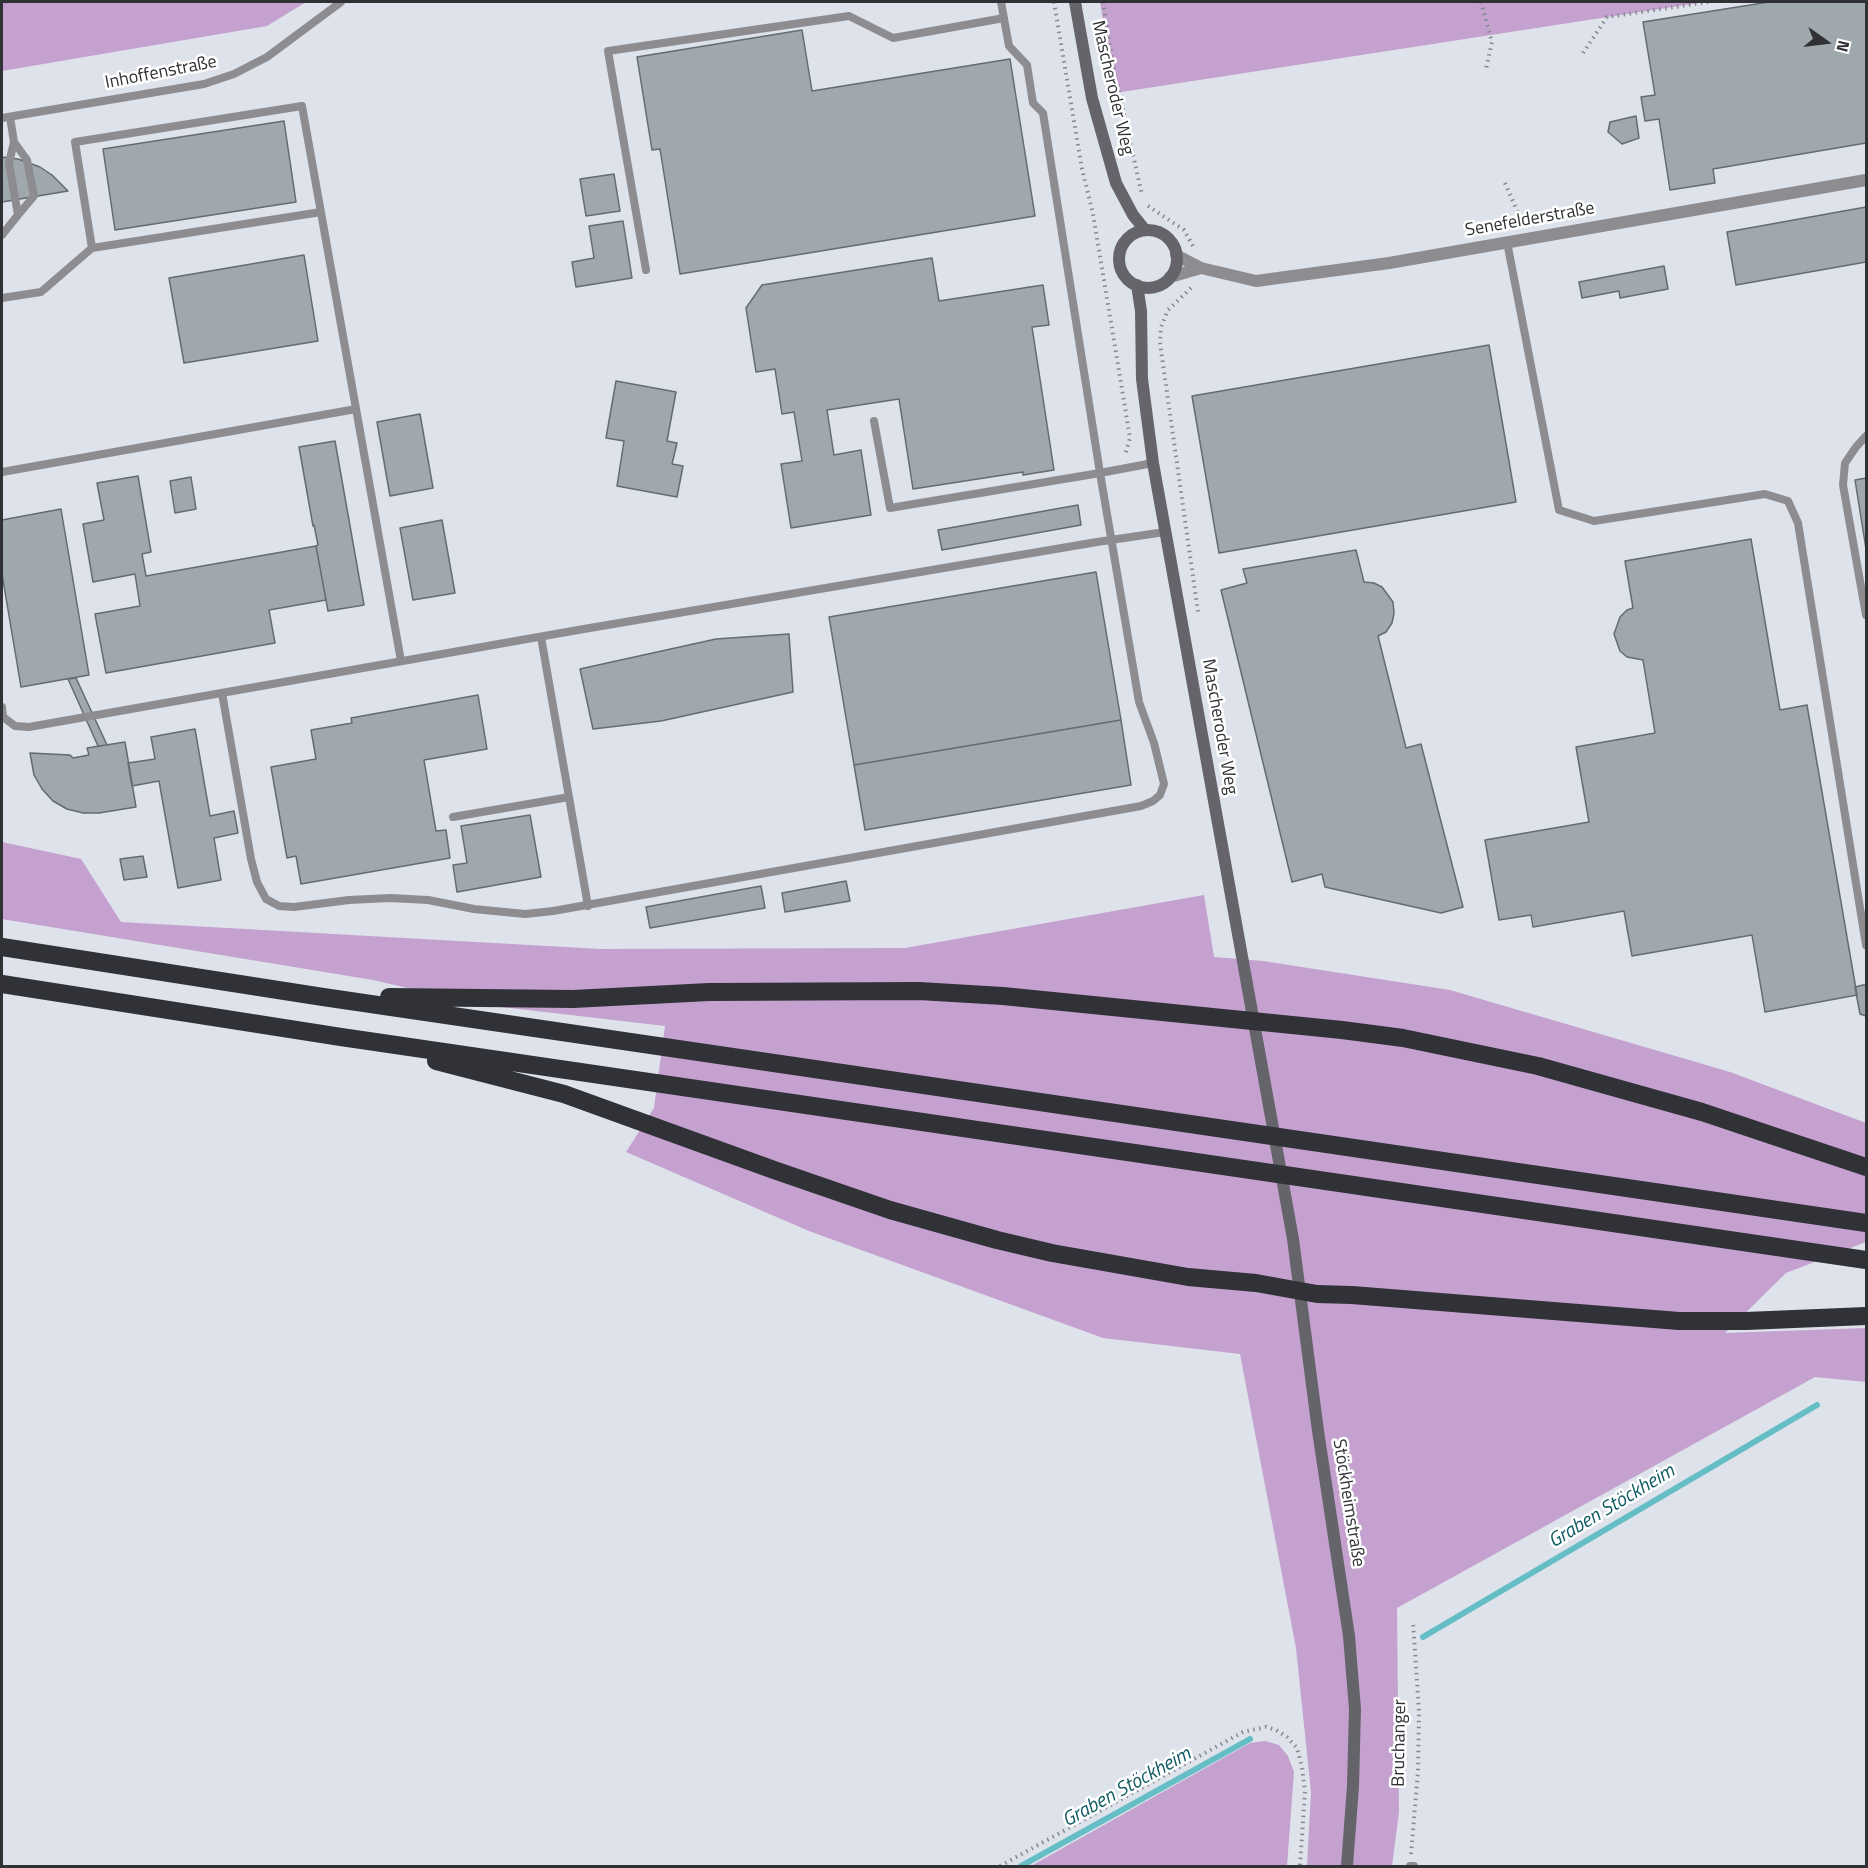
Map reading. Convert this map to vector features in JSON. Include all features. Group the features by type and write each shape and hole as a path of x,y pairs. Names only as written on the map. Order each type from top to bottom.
{"highway":[{"path":"2,947 323,997 1866,1223"},
{"path":"2,984 342,1037 1866,1260"},
{"path":"323,997 573,999 721,992 919,991 1003,996 1254,1021 1403,1038 1538,1066 1702,1112 1866,1167"},
{"path":"342,1037 564,1094 890,1210 1052,1253 1177,1275 1256,1283 1300,1292 1679,1321 1866,1317"}],"street":[{"name":"Mascheroder Weg","path":"1075,2 1092,98 1116,183 1133,215 1145,230"},
{"name":"Senefelderstraße","path":"1176,255 1201,268 1256,281 1380,265 1866,180"},
{"path":"1132,235 1133,215"},
{"path":"1145,230 1162,234 1169,239 1176,255 1174,270 1164,282 1142,286 1123,274 1120,266 1121,248 1132,235 1145,230"},
{"name":"Senefelderstraße","path":"1170,276 1201,268"},
{"name":"Mascheroder Weg","path":"1142,286 1142,379 1153,463 1276,1148"},
{"name":"Stöckheimstraße","path":"1276,1148 1293,1239 1351,1657 1355,1709 1353,1786 1347,1866"}],"lane":[{"name":"Inhoffenstraße","path":"6,117 204,84 234,74 267,57 341,2"},
{"path":"222,693 257,882 266,899 279,906 294,907 349,900 390,898 428,900 474,909 525,914 588,906 1142,806 1160,795 1164,784 1163,772 1139,702 1043,113 1034,103 1027,65 1009,46 1001,2"},
{"path":"646,270 608,51 849,16 893,38 1004,18"},
{"path":"92,248 75,142 302,106 401,662"},
{"path":"2,235 34,196 27,160 14,142 6,117"},
{"path":"14,142 9,164 18,214"},
{"path":"2,298 41,292 92,248 321,212"},
{"path":"1507,243 1559,510 1594,521 1765,494 1788,501 1798,523 1866,945"},
{"path":"2,472 356,410"},
{"path":"874,420 890,508 1153,463"},
{"path":"1866,436 1845,463 1843,485 1865,599 1866,615"},
{"path":"2,707 3,717 15,726 29,727 541,637 1165,532"},
{"path":"541,637 588,906"},
{"path":"453,817 569,797"}],"path":[{"path":"1054,2 1082,169 1094,214 1130,438"},
{"path":"1103,2 1114,70 1144,203 1174,222"},
{"path":"1481,2 1492,42 1486,69"},
{"path":"1583,53 1607,17 1709,2"},
{"path":"1505,183 1522,220 1527,239"},
{"path":"1168,310 1161,327 1160,343 1200,621"},
{"name":"Bruchanger","path":"1412,1866 1419,1711 1413,1622"},
{"path":"1000,1866 1243,1732 1266,1727 1287,1737 1297,1748 1300,1758 1305,1791 1300,1866"}],"shaded area":[{"path":"2,2 306,2 267,26 2,71"},
{"path":"1100,2 1705,2 1115,93"},
{"path":"2,842 81,859 121,922 600,949 905,948 1204,895 1214,957 1263,961 1450,990 1730,1072 1866,1123 1866,1242 1786,1273 1725,1333 1866,1328 1866,1382 1815,1377 1397,1608 1399,1812 1392,1866 1307,1866 1311,1792 1296,1648 1240,1354 1103,1338 809,1231 626,1152 654,1108 665,1026 476,1004 373,980 2,919"},
{"path":"1265,1741 1279,1745 1288,1756 1294,1772 1287,1866 1031,1866 1250,1743"}],"building":[{"path":"1769,2 1866,2 1866,143 1713,169 1715,183 1670,190 1659,119 1645,121 1641,97 1655,95 1643,22"},
{"path":"802,30 812,91 1010,59 1035,216 680,274 660,149 652,150 637,57"},
{"path":"1636,116 1639,138 1622,144 1608,132 1610,122"},
{"path":"284,121 296,202 115,230 103,149"},
{"path":"2,157 18,159 40,167 68,191 2,202"},
{"path":"614,174 620,211 586,216 580,179"},
{"path":"1866,207 1866,262 1736,285 1727,232"},
{"path":"623,221 632,278 576,287 572,262 594,258 589,226"},
{"path":"304,255 318,341 184,363 169,278"},
{"path":"932,258 939,301 1043,285 1049,325 1032,327 1054,470 1023,475 1023,472 913,489 899,399 827,410 834,455 861,450 871,515 791,528 781,464 802,461 794,412 782,414 775,369 756,372 746,308 762,285"},
{"path":"1664,266 1668,289 1620,298 1619,291 1582,298 1579,282"},
{"path":"1489,345 1516,502 1219,553 1192,396"},
{"path":"616,381 676,392 667,441 677,443 672,464 683,466 677,497 617,486 624,441 606,438"},
{"path":"420,414 433,488 390,496 377,422"},
{"path":"335,441 364,605 328,611 299,447"},
{"path":"138,476 151,552 142,554 146,576 316,546 326,600 269,610 275,643 106,673 95,614 140,606 135,574 93,582 83,524 104,520 97,483"},
{"path":"191,477 196,509 175,513 170,481"},
{"path":"1866,478 1866,549 1855,480"},
{"path":"1078,505 1081,525 942,550 938,530"},
{"path":"61,509 89,675 21,687 2,574 2,520"},
{"path":"442,520 455,593 413,600 400,528"},
{"path":"1751,539 1780,710 1807,705 1857,995 1765,1012 1752,935 1632,956 1624,911 1533,927 1531,915 1499,920 1485,840 1589,822 1576,747 1655,733 1643,660 1627,657 1620,651 1614,634 1620,617 1633,608 1625,561"},
{"path":"1356,550 1364,582 1382,587 1393,602 1392,623 1386,632 1378,636 1406,748 1421,744 1463,907 1441,913 1325,887 1322,874 1292,882 1221,590 1247,583 1243,569"},
{"path":"1096,572 1121,720 854,765 829,617"},
{"path":"789,634 793,692 661,721 593,729 580,669 716,639"},
{"path":"76,678 107,745 98,746 68,679"},
{"path":"478,695 487,749 424,760 436,831 446,830 450,858 301,884 296,856 287,858 271,767 316,759 311,730 352,723 351,718"},
{"path":"1121,720 1131,785 865,830 854,765"},
{"path":"195,729 210,816 234,811 238,833 214,838 221,880 178,888 159,781 132,786 128,763 155,759 151,737"},
{"path":"125,742 136,807 99,813 83,813 67,809 53,801 42,789 34,775 30,753 70,755 73,758 89,755 87,748"},
{"path":"530,815 541,877 457,892 453,865 467,863 461,826"},
{"path":"143,856 147,877 124,880 120,859"},
{"path":"846,881 850,901 785,912 782,893"},
{"path":"761,886 765,908 650,928 646,907"},
{"path":"1866,985 1866,1016 1860,1014 1855,987"}],"waterway":[{"name":"Graben Stöckheim","path":"1423,1637 1817,1405"},
{"name":"Graben Stöckheim","path":"1021,1866 1250,1739"}]}
